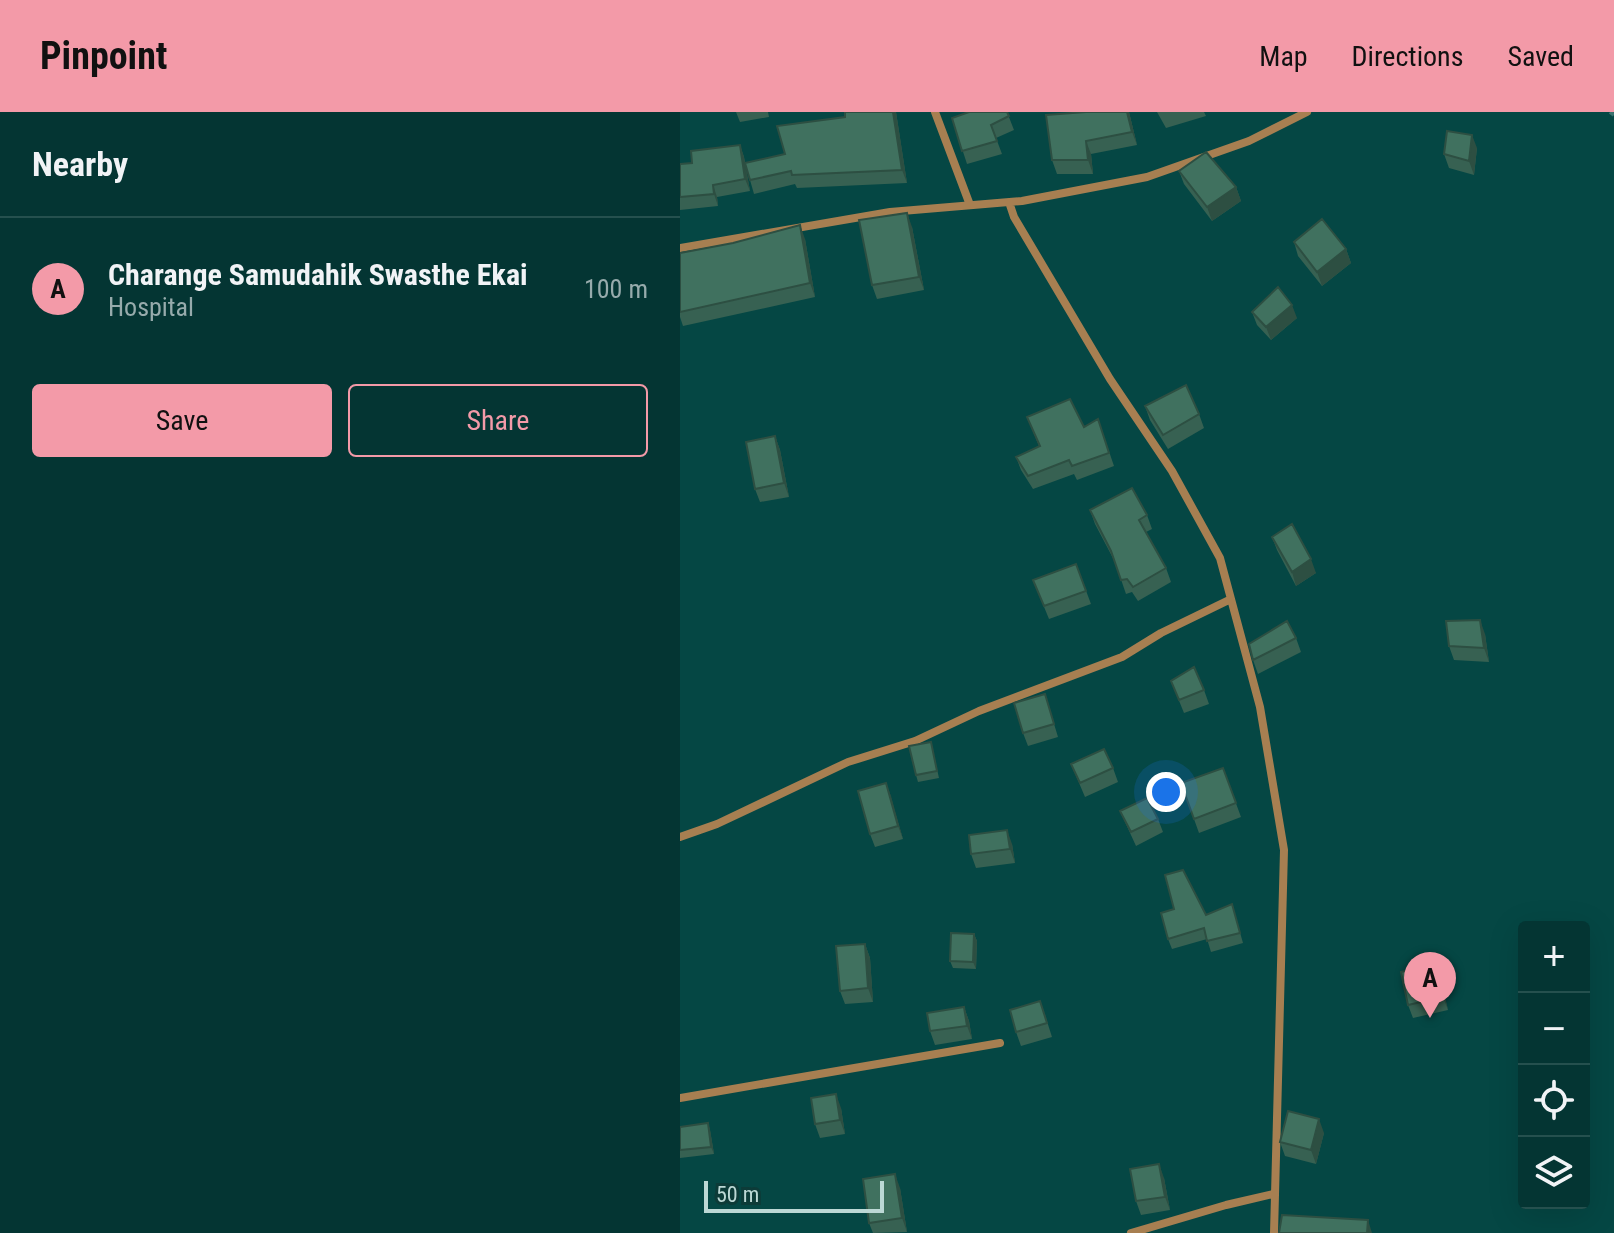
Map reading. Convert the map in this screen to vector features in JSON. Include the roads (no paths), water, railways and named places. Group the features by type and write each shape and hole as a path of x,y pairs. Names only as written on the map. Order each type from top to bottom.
{"street":[{"path":"935,112 970,205"},
{"path":"680,248 890,212 1009,202 1147,177 1249,141 1307,112"},
{"path":"1009,202 1014,217 1110,379 1179,483 1220,558 1260,707 1284,850 1274,1233"},
{"path":"680,837 792,791 848,762 915,741 979,711 1122,657 1161,633 1231,599"},
{"path":"680,1098 1000,1043"},
{"path":"1131,1233 1273,1194"}],"place":[{"name":"Charange Samudahik Swasthe Ekai","path":"1430,1018"}]}
